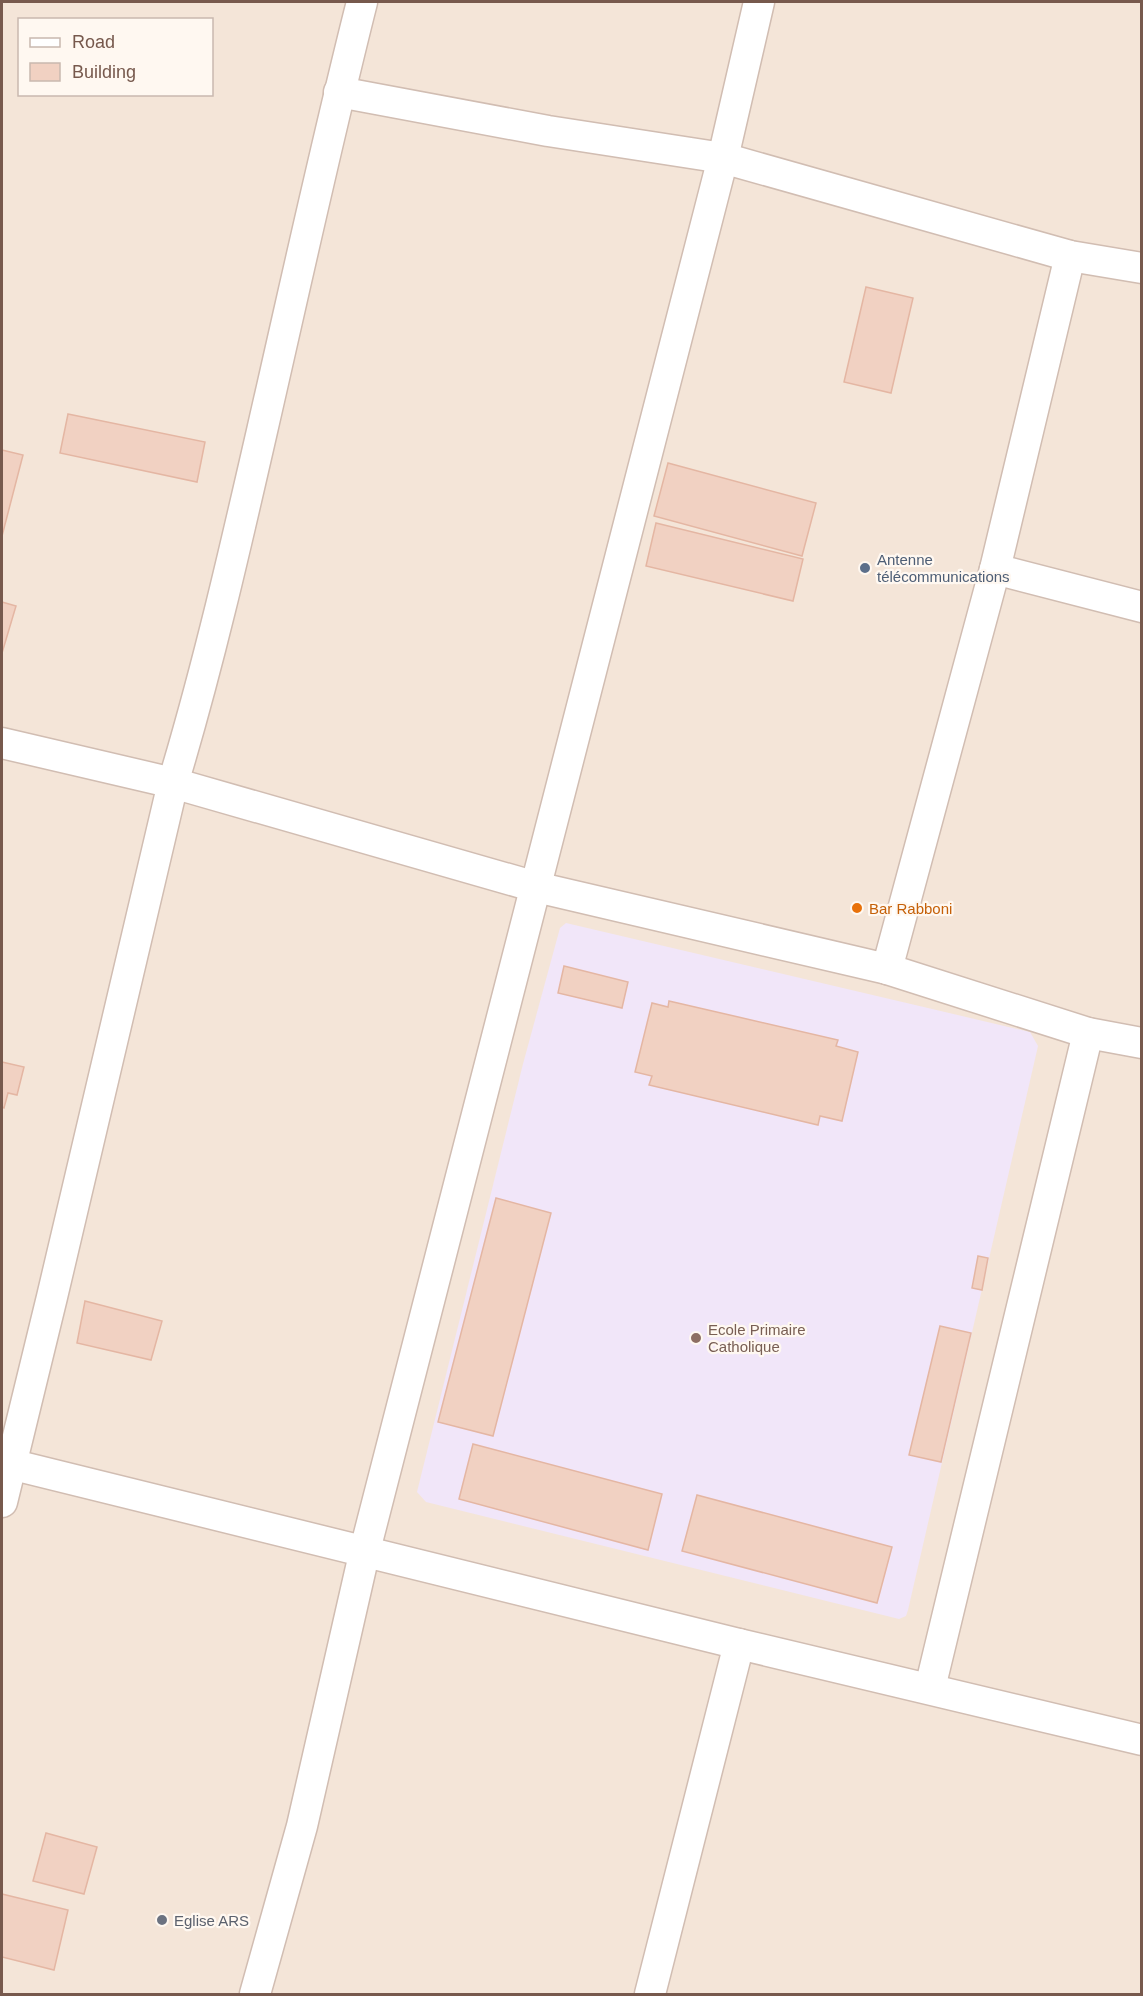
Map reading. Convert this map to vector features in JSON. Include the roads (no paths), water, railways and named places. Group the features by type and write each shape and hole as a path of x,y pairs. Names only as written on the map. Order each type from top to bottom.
{"street":[{"path":"2,1502 6,1463 52,1297 173,783 198,699 226,589 339,92 362,2"},
{"path":"255,1995 302,1826 365,1550 723,158 759,2"},
{"path":"339,92 548,131 723,158 1071,256 1142,268"},
{"path":"887,969 994,569 1071,256"},
{"path":"994,569 1142,607"},
{"path":"2,742 173,783 536,887 887,969 1088,1033 1142,1043"},
{"path":"930,1688 1088,1033"},
{"path":"6,1463 739,1644 1142,1740"},
{"path":"650,1995 739,1644"}],"place":[{"name":"Antenne télécommunications","path":"865,568"},
{"name":"Bar Rabboni","path":"857,908"},
{"name":"Ecole Primaire Catholique","path":"696,1338"},
{"name":"Eglise ARS","path":"162,1920"}]}
